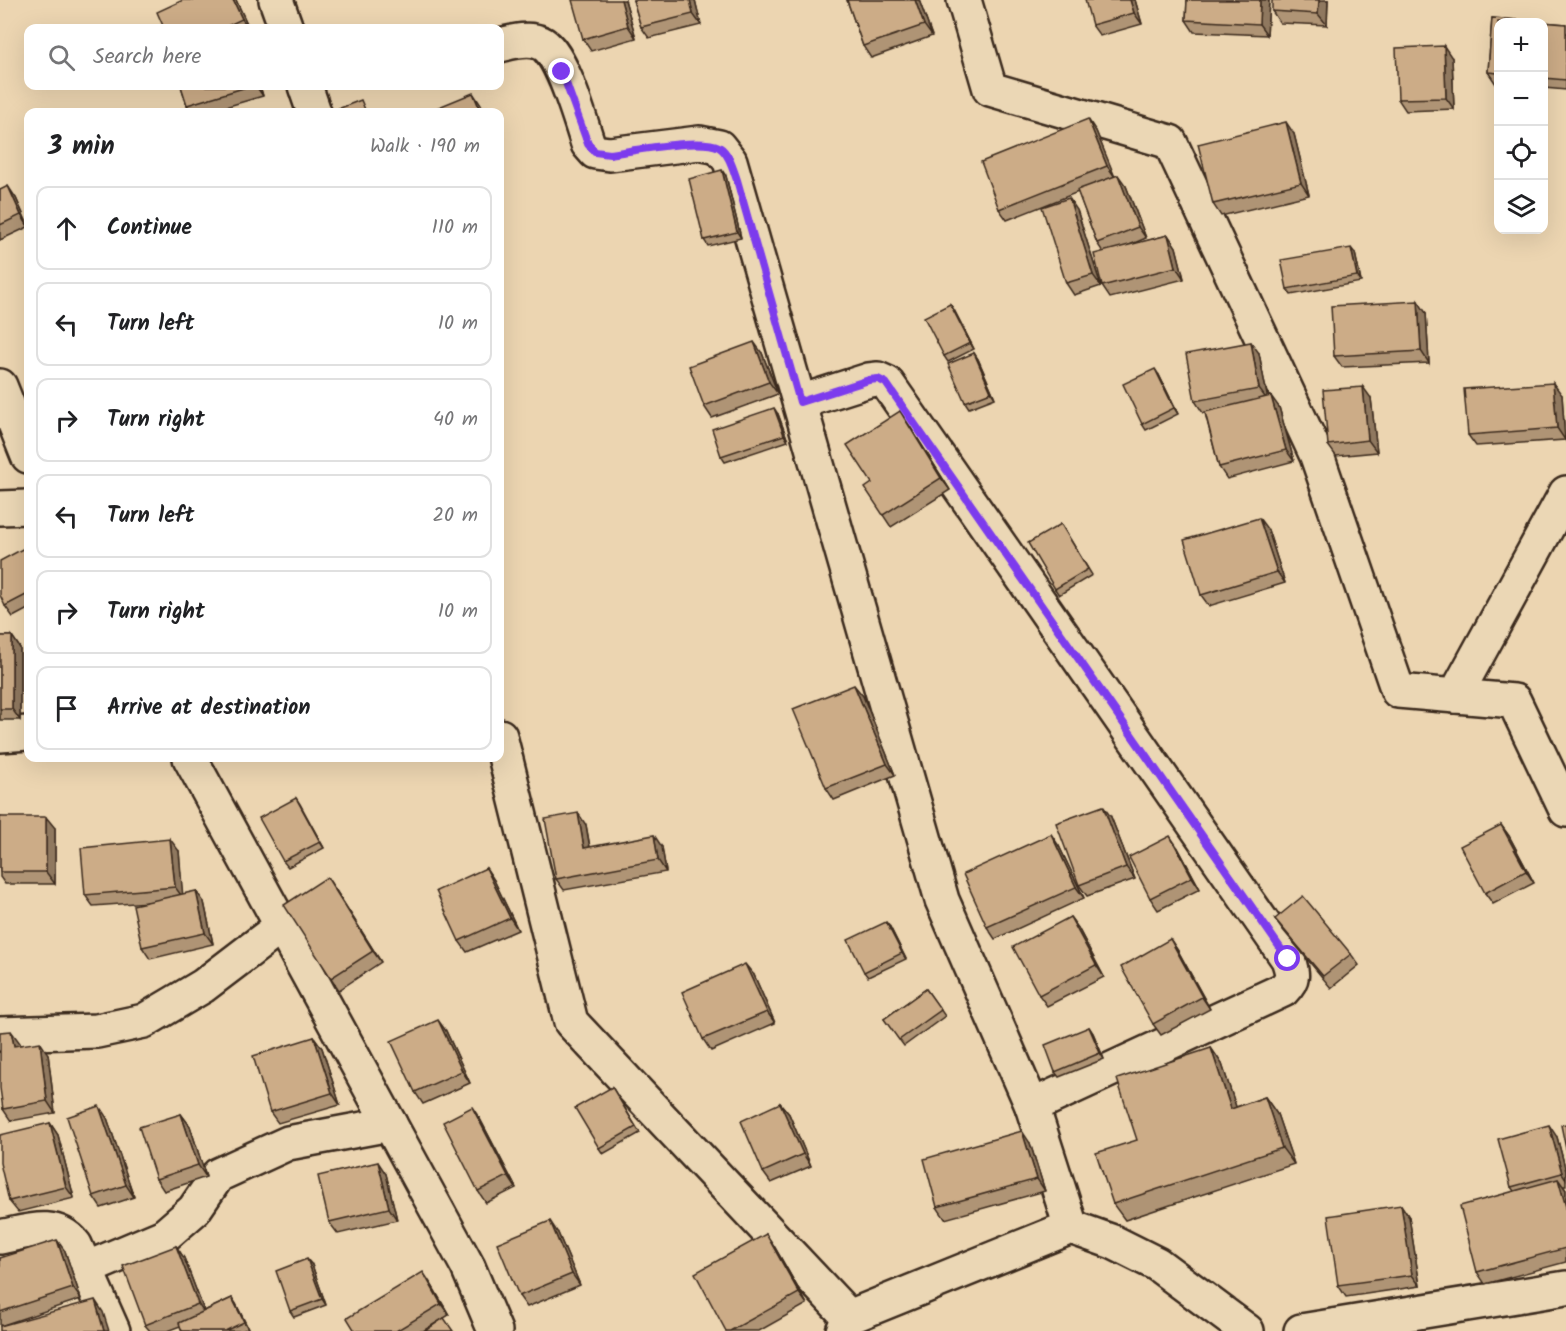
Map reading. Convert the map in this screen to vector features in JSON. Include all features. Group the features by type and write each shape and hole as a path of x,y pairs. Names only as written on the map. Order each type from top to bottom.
{"street":[{"path":"276,0 285,24"},
{"path":"964,0 990,89 1170,142 1317,456 1398,691 1514,701 1566,810"},
{"path":"504,44 524,40 542,43 554,54 588,144 595,152 610,154 699,143 719,147 730,161 942,900 1032,1106 1071,1227"},
{"path":"307,90 313,108"},
{"path":"800,402 869,380 878,379 886,383 1288,959 1292,972 1290,983 1283,990 1032,1106"},
{"path":"0,386 24,446"},
{"path":"1455,696 1566,493"},
{"path":"0,508 24,507"},
{"path":"0,735 24,733"},
{"path":"504,752 571,1022 846,1324 1071,1227 1113,1242 1156,1264 1247,1331"},
{"path":"192,762 468,1267 495,1331"},
{"path":"0,1034 97,1031 144,1021 203,986 283,925"},
{"path":"86,1269 164,1236 194,1210 218,1174 288,1143 390,1124"},
{"path":"0,1237 34,1230 52,1230 67,1235 75,1245 113,1331"},
{"path":"1301,1331 1566,1288"}],"building":[{"path":"183,0 233,0 242,19 231,24 162,24 157,12"},
{"path":"572,0 621,0 628,26 583,39"},
{"path":"633,0 690,0 693,14 641,27"},
{"path":"847,0 915,0 924,25 863,46"},
{"path":"1085,0 1130,0 1134,13 1092,25"},
{"path":"1187,0 1260,0 1259,24 1186,20"},
{"path":"1272,0 1319,0 1318,14 1272,11"},
{"path":"1492,18 1494,18 1494,73 1488,72"},
{"path":"1548,22 1566,24 1566,80 1548,78"},
{"path":"1444,46 1446,98 1398,99 1396,48"},
{"path":"182,90 237,90 187,105"},
{"path":"473,93 479,108 436,108"},
{"path":"361,100 364,108 340,108"},
{"path":"1088,119 1107,166 999,209 981,162"},
{"path":"1286,122 1301,183 1213,204 1198,144"},
{"path":"722,170 737,232 704,240 689,179"},
{"path":"1118,175 1138,227 1097,243 1077,190"},
{"path":"8,186 21,215 0,225 0,190"},
{"path":"1069,198 1093,275 1066,283 1042,207"},
{"path":"1168,235 1176,267 1102,286 1094,254"},
{"path":"1351,248 1357,276 1287,289 1281,260"},
{"path":"1418,301 1421,351 1334,356 1331,306"},
{"path":"950,304 970,343 944,356 924,317"},
{"path":"754,342 769,382 704,406 689,366"},
{"path":"1251,342 1259,389 1195,401 1186,354"},
{"path":"974,353 991,392 965,402 948,364"},
{"path":"1155,369 1174,408 1142,424 1123,384"},
{"path":"1553,383 1557,428 1468,435 1464,389"},
{"path":"1363,387 1368,440 1328,445 1323,390"},
{"path":"1271,396 1286,450 1219,467 1205,412"},
{"path":"774,408 784,435 721,456 712,429"},
{"path":"900,411 941,478 883,515 865,488 872,483 847,445"},
{"path":"1259,518 1277,572 1201,595 1184,540"},
{"path":"1061,524 1088,569 1055,589 1028,543"},
{"path":"24,548 24,596 5,606 0,595 0,561"},
{"path":"0,636 12,636 12,709 0,709"},
{"path":"854,685 887,764 826,788 793,709"},
{"path":"296,798 320,842 283,861 259,818"},
{"path":"1103,806 1126,867 1079,885 1056,823"},
{"path":"578,813 584,848 654,835 658,860 556,879 545,819"},
{"path":"0,817 46,817 46,872 0,872"},
{"path":"1501,825 1526,871 1485,893 1460,846"},
{"path":"1051,834 1076,887 987,927 963,874"},
{"path":"1170,836 1192,877 1150,898 1129,857"},
{"path":"170,839 175,887 85,895 81,848"},
{"path":"486,868 510,918 459,941 436,891"},
{"path":"327,877 373,951 331,978 284,905"},
{"path":"196,891 205,933 142,947 133,905"},
{"path":"1303,896 1351,954 1323,976 1275,919"},
{"path":"1070,917 1096,965 1039,995 1013,947"},
{"path":"886,922 902,953 864,972 848,940"},
{"path":"1170,939 1202,997 1153,1024 1121,967"},
{"path":"745,964 767,1012 703,1039 682,992"},
{"path":"926,989 941,1010 899,1040 884,1019"},
{"path":"438,1020 462,1071 415,1092 391,1041"},
{"path":"1089,1027 1100,1053 1055,1072 1045,1045"},
{"path":"11,1031 14,1046 40,1042 47,1101 3,1109 0,1088 0,1032"},
{"path":"314,1037 332,1093 270,1112 253,1056"},
{"path":"1211,1048 1231,1109 1265,1097 1282,1148 1113,1204 1096,1153 1137,1140 1117,1079"},
{"path":"612,1087 636,1127 599,1148 575,1108"},
{"path":"780,1103 803,1154 763,1172 741,1121"},
{"path":"99,1106 126,1185 93,1196 67,1117"},
{"path":"472,1107 508,1176 478,1191 443,1122"},
{"path":"181,1114 198,1165 156,1179 139,1127"},
{"path":"50,1123 66,1187 9,1201 0,1163 0,1135"},
{"path":"1566,1124 1566,1149 1561,1125"},
{"path":"1549,1125 1562,1173 1511,1187 1498,1139"},
{"path":"1022,1131 1037,1179 937,1207 924,1159"},
{"path":"378,1162 389,1208 329,1222 318,1176"},
{"path":"1558,1179 1566,1207 1566,1248 1477,1272 1460,1206"},
{"path":"1401,1205 1412,1275 1338,1285 1328,1216"},
{"path":"550,1221 572,1274 519,1296 497,1243"},
{"path":"766,1234 799,1293 730,1331 726,1331 695,1273"},
{"path":"57,1240 73,1288 0,1312 0,1258"},
{"path":"176,1246 198,1304 145,1325 123,1266"},
{"path":"307,1259 322,1299 290,1311 276,1271"},
{"path":"423,1272 441,1304 396,1331 355,1331 347,1318"},
{"path":"232,1298 244,1322 225,1331 182,1331 179,1323"},
{"path":"95,1300 104,1331 0,1331 0,1326"},
{"path":"444,1318 453,1331 425,1331"}],"route":[{"path":"562,72 588,144 595,152 610,154 699,143 719,147 730,161 737,180 800,402 869,380 878,379 886,383 1288,959"}]}
